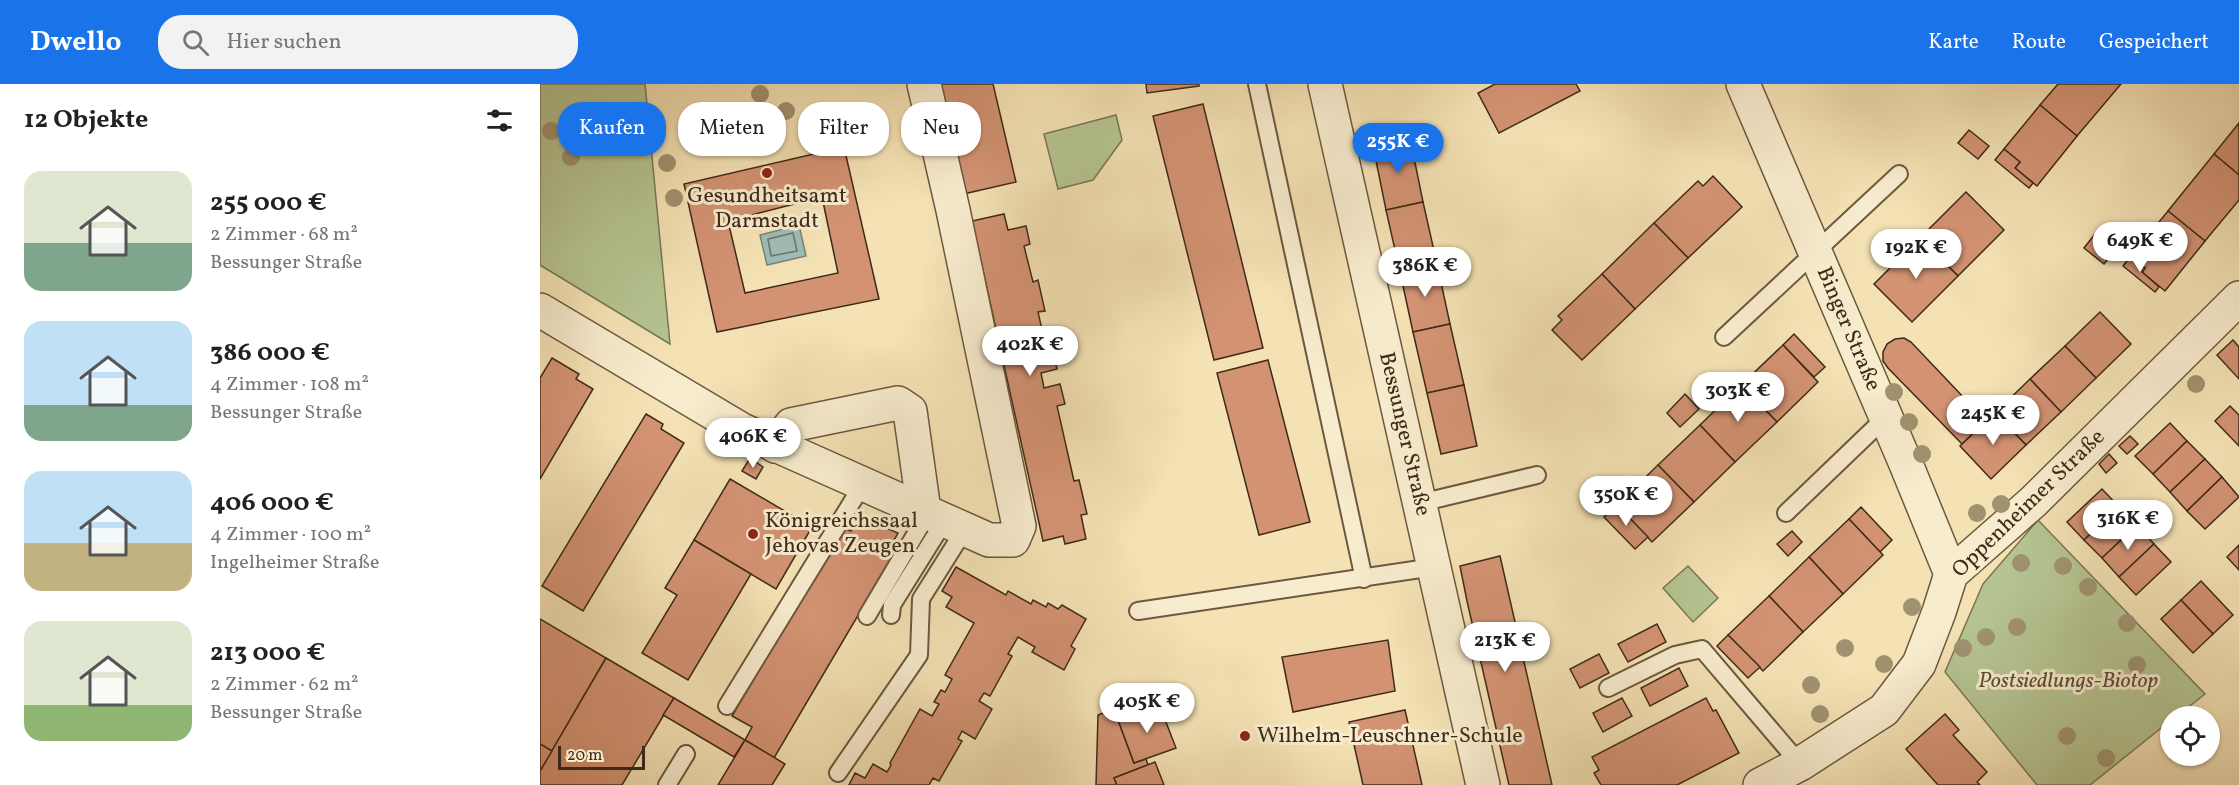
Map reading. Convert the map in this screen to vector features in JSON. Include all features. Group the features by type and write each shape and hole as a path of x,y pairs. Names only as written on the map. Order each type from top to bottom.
{"street":[{"path":"540,310 741,430 988,540 1013,540 1019,526 953,210 924,84"},
{"name":"Bessunger Straße","path":"1325,84 1484,785"},
{"name":"Binger Straße","path":"1743,84 1951,574"},
{"name":"Oppenheimer Straße","path":"1760,785 1800,764 1884,710 1918,664 1939,612 1951,574 2033,502 2239,298"},
{"path":"775,446 791,425 898,403 909,411 940,518"}],"lane":[{"path":"1257,84 1364,579"},
{"path":"1724,337 1899,174"},
{"path":"1786,513 1886,417"},
{"path":"1420,503 1537,475"},
{"path":"727,706 863,484"},
{"path":"891,615 891,605 940,518"},
{"path":"867,616 940,518"},
{"path":"838,773 918,656 921,599 940,518"},
{"path":"1138,611 1434,567"},
{"path":"1608,688 1675,654 1702,649 1800,764"},
{"path":"667,785 686,753"}],"green space":[{"path":"540,84 645,84 647,102 558,102 558,156 652,156 670,344 540,265"},
{"path":"1116,115 1122,140 1093,180 1058,189 1044,134"},
{"name":"Postsiedlungs-Biotop","path":"2038,520 2205,694 2190,706 2160,706 2160,729 2090,785 2037,785 1945,672 1983,584"},
{"path":"1688,566 1718,598 1693,622 1663,588"}],"water":[{"path":"799,225 806,256 767,265 760,235"}],"building":[{"path":"933,84 993,84 1016,182 959,195 950,156 981,156 981,102 937,102"},
{"path":"1146,84 1199,84 1199,86 1147,93"},
{"path":"1495,84 1576,84 1580,91 1499,133 1478,93"},
{"path":"2058,84 2121,84 2077,136 2040,105"},
{"path":"1203,104 1263,348 1214,360 1153,116"},
{"path":"2040,105 2077,136 2037,186 2015,168 2020,162 2004,149"},
{"path":"2239,123 2239,175 2214,154"},
{"path":"1969,130 1989,146 1978,159 1958,143"},
{"path":"1410,138 1423,202 1386,210 1373,146"},
{"path":"2004,149 2020,162 2015,168 2033,183 2029,188 1995,160"},
{"path":"2214,154 2239,175 2239,200 2205,241 2168,211"},
{"path":"805,156 846,156 879,299 717,332 684,184","holes":["822,197 838,273 745,293 728,221"]},
{"path":"1713,176 1742,207 1688,258 1654,223 1698,181 1703,186"},
{"path":"1966,192 2004,230 1958,276 1920,238"},
{"path":"1423,202 1437,264 1400,272 1386,210"},
{"path":"2168,211 2205,241 2165,291 2142,272 2145,268 2131,256"},
{"path":"1004,214 1008,230 1026,226 1030,244 1024,246 1033,282 1038,280 1045,311 1038,312 1045,343 1050,342 1057,369 1041,373 1044,388 1060,384 1065,404 1057,406 1074,481 1079,480 1087,514 1081,515 1086,539 1065,544 1063,536 1043,541 972,221"},
{"path":"1654,223 1688,258 1635,309 1602,274"},
{"path":"2095,234 2115,251 2104,264 2084,248"},
{"path":"1920,238 1958,276 1912,322 1874,284"},
{"path":"2131,256 2145,268 2142,272 2159,287 2155,292 2123,266"},
{"path":"1437,264 1450,324 1413,332 1400,272"},
{"path":"1602,274 1635,309 1582,360 1552,330 1562,320 1558,316"},
{"path":"2100,312 2131,344 2096,378 2065,346"},
{"path":"1450,324 1464,385 1427,393 1413,332"},
{"path":"1794,334 1825,367 1814,377 1783,345"},
{"path":"1904,338 1911,342 1986,421 1962,444 1883,361 1883,352 1887,344 1895,339"},
{"path":"2233,340 2239,347 2239,379 2217,355"},
{"path":"1783,345 1818,382 1777,422 1741,385"},
{"path":"2065,346 2096,378 2061,412 2030,379"},
{"path":"552,358 579,374 576,379 593,389 540,479 540,378"},
{"path":"1268,360 1310,522 1259,535 1217,373"},
{"path":"2030,379 2061,412 2026,445 1995,413"},
{"path":"1464,385 1477,446 1441,454 1427,393"},
{"path":"1741,385 1777,422 1735,462 1700,425"},
{"path":"1685,394 1699,409 1680,427 1667,413"},
{"path":"2230,406 2239,415 2239,446 2215,421"},
{"path":"1995,413 2026,445 1991,479 1960,446"},
{"path":"646,414 663,424 661,429 684,443 583,611 542,586"},
{"path":"2170,423 2187,441 2153,474 2135,456"},
{"path":"1700,425 1735,462 1694,502 1658,465"},
{"path":"2130,436 2138,444 2127,454 2119,446"},
{"path":"2187,441 2205,459 2170,492 2153,474"},
{"path":"2109,454 2117,463 2106,473 2099,464"},
{"path":"750,458 763,467 756,479 742,471"},
{"path":"2205,459 2222,477 2187,511 2170,492"},
{"path":"1658,465 1694,502 1652,542 1617,505"},
{"path":"2222,477 2239,497 2205,529 2187,511"},
{"name":"Königreichssaal Jehovas Zeugen","path":"730,479 812,527 776,589 694,540"},
{"path":"2102,489 2119,507 2084,540 2067,522"},
{"path":"1617,505 1648,537 1635,549 1604,517"},
{"path":"1861,507 1892,540 1880,552 1849,519"},
{"path":"2119,507 2137,525 2102,558 2084,540"},
{"path":"859,516 898,533 887,553 893,556 774,758 745,740 752,727 732,716 843,528 851,531"},
{"path":"1849,519 1883,555 1843,594 1809,557"},
{"path":"2137,525 2154,544 2119,577 2102,558"},
{"path":"1792,531 1802,542 1788,556 1777,544"},
{"path":"694,540 751,574 688,680 642,653 677,595 665,588"},
{"path":"2154,544 2171,562 2136,595 2119,577"},
{"path":"2239,545 2239,570 2227,557"},
{"path":"1500,556 1552,785 1509,785 1467,601 1460,566"},
{"path":"1809,557 1843,594 1803,632 1769,596"},
{"path":"956,567 1006,595 1008,591 1031,604 1033,600 1046,607 1048,603 1058,609 1062,605 1086,619 1071,646 1075,649 1064,670 1032,652 1035,647 1018,637 1008,654 1012,656 990,696 984,693 979,701 992,709 975,739 962,731 958,739 962,741 939,781 933,778 929,785 849,785 855,773 865,778 873,764 887,772 920,709 932,716 939,704 934,702 941,690 945,692 952,679 945,675 974,623 946,607 952,597 942,591"},
{"path":"2201,581 2233,615 2213,634 2181,600"},
{"path":"1769,596 1803,632 1763,671 1728,635"},
{"path":"2181,600 2213,634 2193,653 2161,619"},
{"path":"540,619 606,658 552,751 540,744"},
{"path":"1657,624 1666,642 1628,662 1618,644"},
{"path":"1728,635 1760,667 1748,678 1717,646"},
{"path":"1388,640 1395,691 1293,712 1282,657"},
{"path":"1599,654 1609,673 1580,688 1570,669"},
{"path":"606,658 674,698 622,785 540,785 540,771"},
{"path":"1679,668 1688,686 1650,706 1641,688"},
{"path":"1147,696 1151,707 1118,720 1134,763 1146,759 1148,765 1114,778 1117,785 1096,785 1098,715"},
{"path":"674,698 745,740 734,757 663,715"},
{"path":"1622,698 1632,716 1603,732 1593,713"},
{"path":"1706,698 1713,711 1716,710 1739,753 1677,785 1601,785 1594,773 1599,770 1592,757"},
{"path":"1159,704 1176,748 1134,763 1118,720"},
{"path":"1405,710 1422,785 1363,785 1349,722"},
{"path":"1945,714 1959,730 1953,735 1987,772 1977,782 1980,785 1938,785 1906,749"},
{"path":"745,740 785,764 772,785 718,785"},
{"path":"540,744 552,751 540,771"},
{"path":"1155,762 1164,785 1117,785 1114,778"}],"place":[{"name":"Gesundheitsamt Darmstadt","path":"767,173"},
{"name":"Königreichssaal Jehovas Zeugen","path":"753,534"},
{"name":"Wilhelm-Leuschner-Schule","path":"1245,736"}]}
